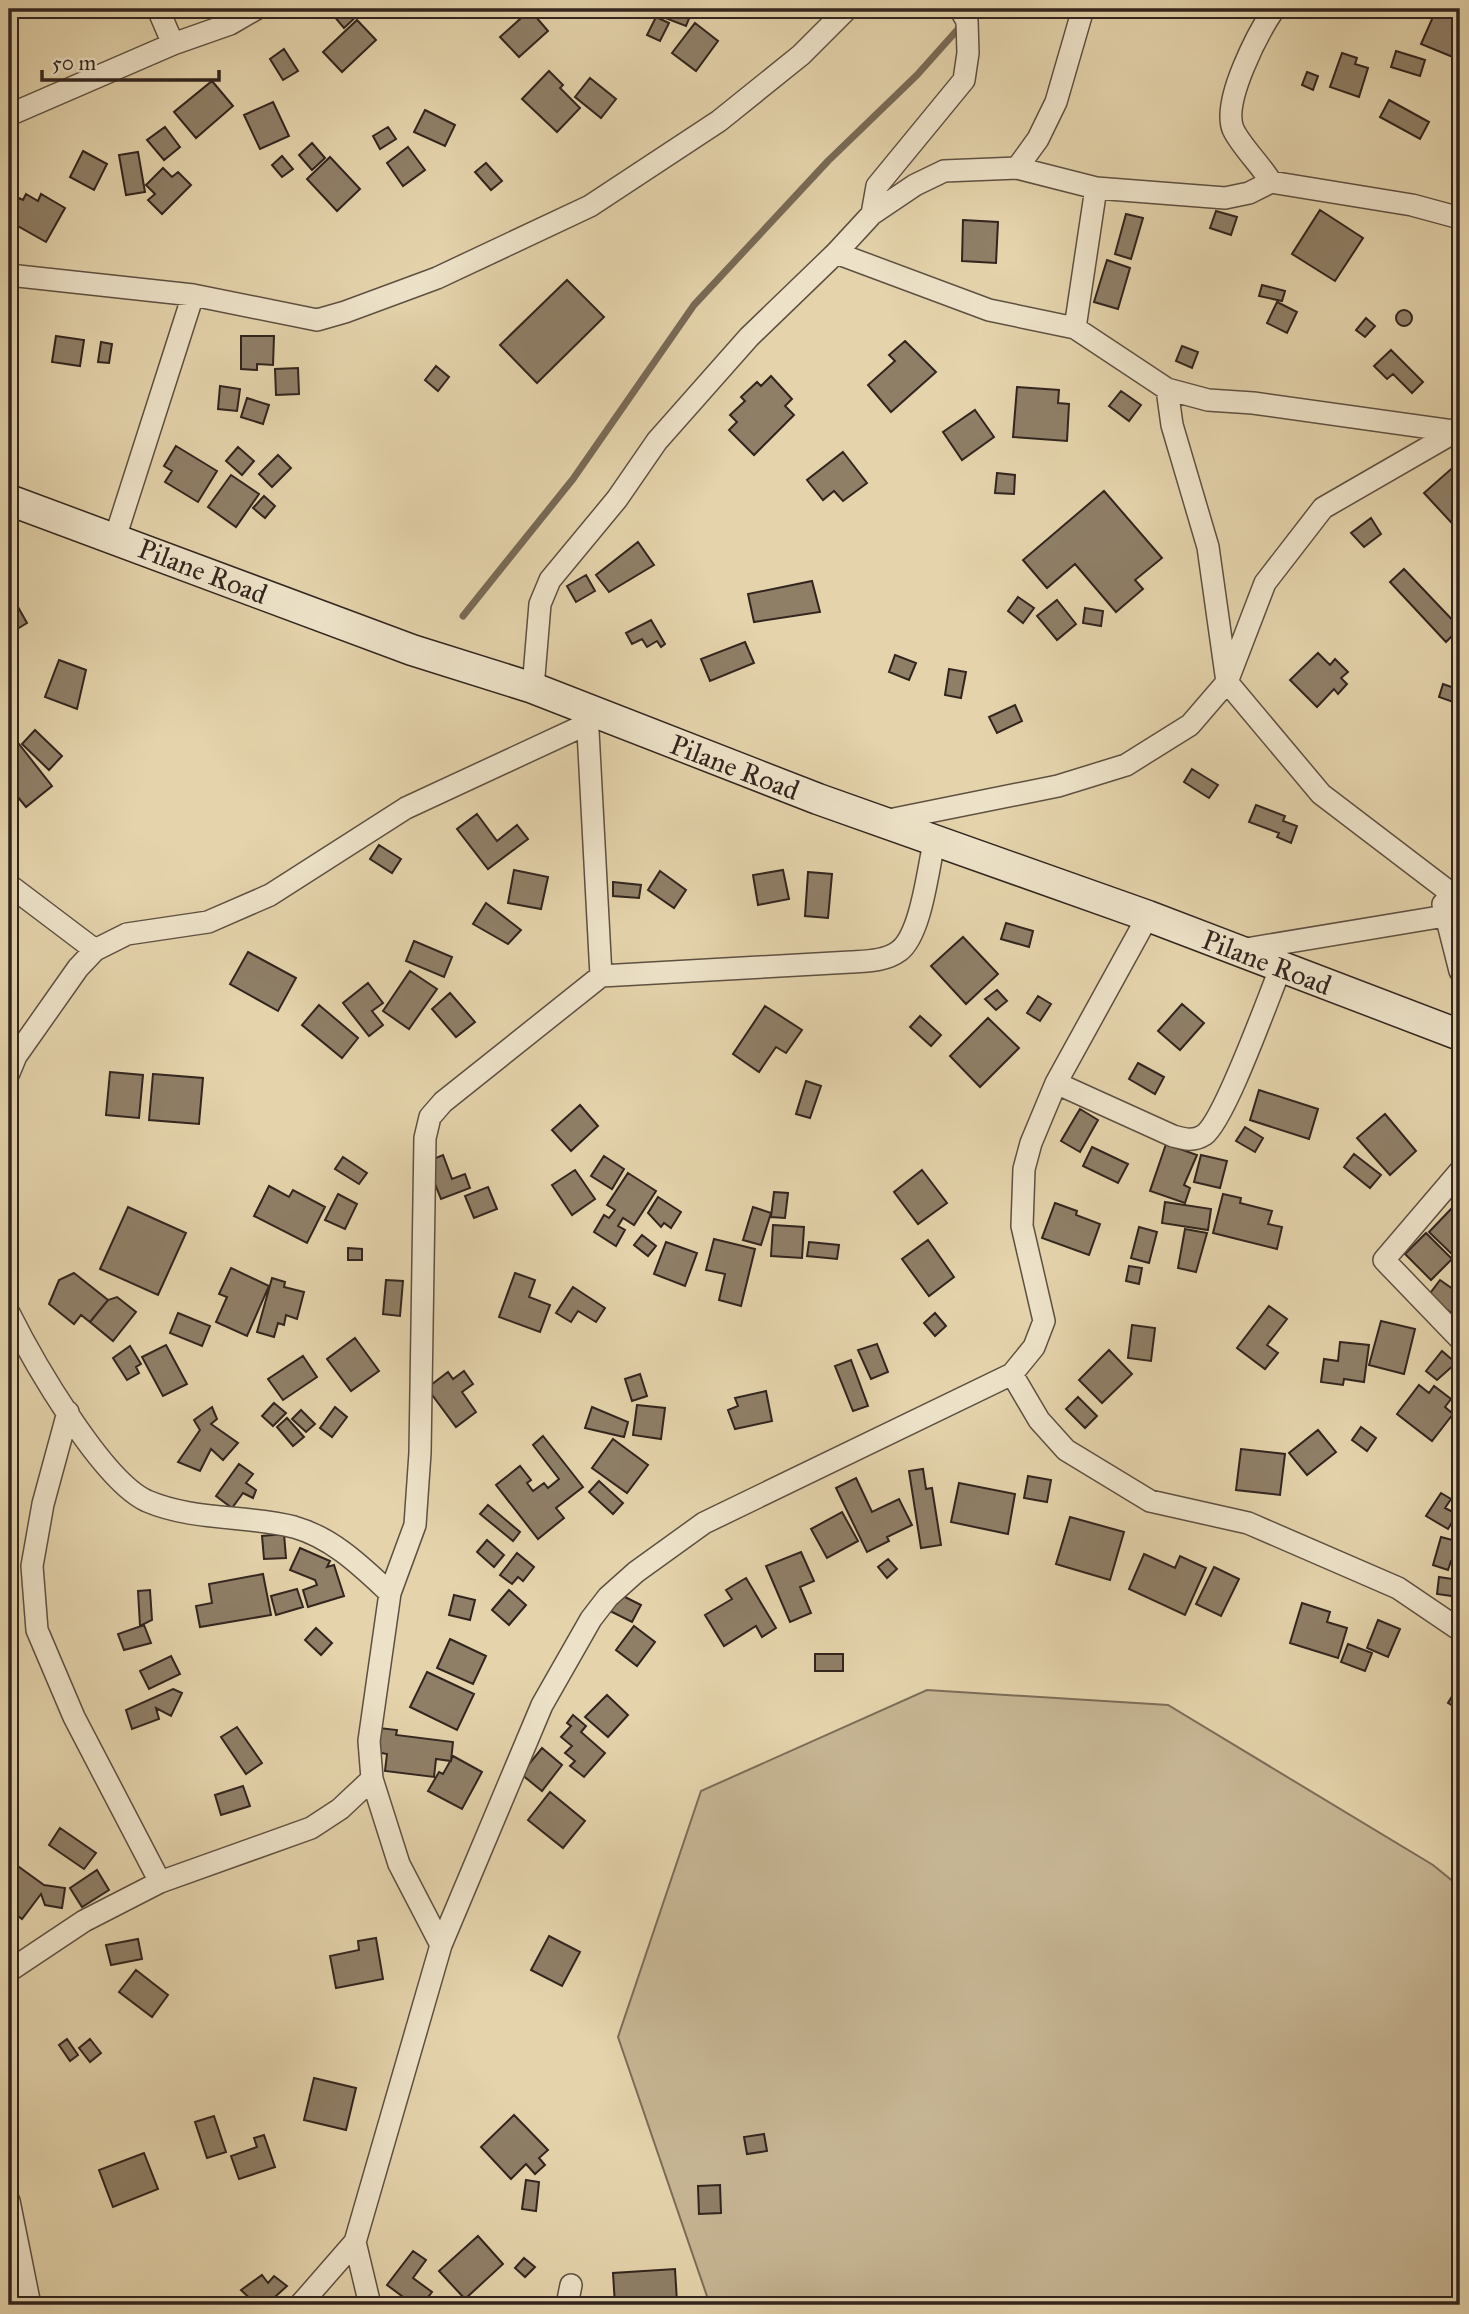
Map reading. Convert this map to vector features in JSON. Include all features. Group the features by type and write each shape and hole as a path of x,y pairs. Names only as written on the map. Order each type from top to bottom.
{"main road":[{"name":"Pilane Road","path":"9,500 412,650 533,688 587,718 882,822 934,843 1148,916 1460,1035"}],"street":[{"path":"158,9 173,44"},
{"path":"9,116 173,44 230,24 256,9"},
{"path":"9,275 193,295 317,320 437,278 590,206 709,128 801,55 847,9"},
{"path":"872,214 877,186 964,80 968,53 967,21 960,9"},
{"path":"1017,168 1038,139 1056,102 1083,9"},
{"path":"1271,182 1233,128 1231,108 1241,75 1274,9"},
{"path":"533,688 540,604 550,580 617,499 656,441 749,337 836,253 872,214 915,185 944,171 1017,168 1096,188 1225,198 1249,192 1271,182 1412,205 1460,218"},
{"path":"1075,328 1096,188"},
{"path":"836,253 989,310 1075,328 1167,389 1208,400 1460,431"},
{"path":"115,538 193,295"},
{"path":"1167,389 1172,425 1208,547 1227,682 1321,794 1460,900"},
{"path":"882,822 1058,786 1126,765 1190,725 1227,682 1265,583 1323,508 1460,431"},
{"path":"9,1073 16,1056 78,968 95,950 127,934 208,922 270,895 406,808 587,718 601,976"},
{"path":"442,1945 399,1864 372,1779 369,1741 390,1593 415,1525 420,1453 425,1138 430,1117 443,1102 601,976 880,959 900,951 913,935 934,843"},
{"path":"9,885 95,950"},
{"path":"1439,885 1460,971"},
{"path":"300,2305 355,2242 442,1945 542,1705 591,1619 608,1597 636,1572 704,1523 1012,1374 1034,1347 1044,1321 1022,1226 1024,1169 1044,1108 1056,1083 1148,916"},
{"path":"1237,951 1445,916"},
{"path":"1056,1083 1173,1136 1190,1140 1202,1136 1220,1115 1281,967"},
{"path":"1460,1171 1384,1261 1460,1339"},
{"path":"9,1313 68,1412 113,1474 130,1491 147,1501 195,1514 295,1527 338,1548 390,1593"},
{"path":"1012,1374 1039,1420 1066,1450 1150,1501 1248,1523 1398,1588 1460,1630"},
{"path":"68,1412 43,1504 32,1566 37,1630 74,1717 160,1882"},
{"path":"9,1971 84,1921 160,1882 311,1828 340,1809 372,1779"},
{"path":"9,2201 30,2305"},
{"path":"355,2242 370,2305"}],"shaded area":[{"path":"927,1690 1168,1705 1433,1865 1460,1887 1460,2305 710,2305 618,2037 701,1791"}],"building":[{"path":"328,9 355,9 359,14 344,28"},
{"path":"663,9 693,9 686,26 660,16"},
{"path":"530,10 548,31 519,57 500,37"},
{"path":"1436,10 1460,20 1460,54 1454,52 1453,57 1421,44"},
{"path":"656,17 669,23 660,41 647,35"},
{"path":"357,20 376,40 342,72 323,52"},
{"path":"695,23 718,41 696,71 672,53"},
{"path":"284,49 298,71 283,80 270,59"},
{"path":"1396,51 1425,60 1420,76 1391,67"},
{"path":"1342,53 1357,58 1355,64 1368,68 1359,97 1330,87"},
{"path":"549,71 563,85 560,88 580,108 557,132 522,99"},
{"path":"1307,72 1318,76 1313,90 1302,85"},
{"path":"590,78 616,99 601,118 575,97"},
{"path":"212,81 233,106 196,138 174,112"},
{"path":"1389,100 1429,122 1420,139 1380,117"},
{"path":"273,102 289,136 260,149 244,115"},
{"path":"425,110 455,125 445,146 414,132"},
{"path":"165,127 180,147 164,160 147,140"},
{"path":"388,127 396,139 380,149 373,136"},
{"path":"312,143 325,158 312,170 299,155"},
{"path":"408,147 425,170 403,186 387,163"},
{"path":"83,151 107,164 94,190 70,177"},
{"path":"138,152 145,192 126,195 119,155"},
{"path":"282,156 293,169 282,177 272,165"},
{"path":"330,157 360,189 337,211 307,179"},
{"path":"486,163 502,181 491,190 475,172"},
{"path":"163,168 172,177 178,172 191,185 162,214 148,200 155,194 146,185"},
{"path":"26,194 38,201 41,194 65,208 46,242 9,221 19,198 23,200"},
{"path":"1320,210 1363,238 1335,281 1292,254"},
{"path":"1216,211 1237,217 1231,235 1210,228"},
{"path":"1126,214 1143,218 1131,259 1115,254"},
{"path":"963,220 998,222 996,263 962,261"},
{"path":"1107,260 1130,268 1118,309 1094,302"},
{"path":"567,280 604,317 537,383 500,345"},
{"path":"1262,285 1285,291 1282,301 1259,296"},
{"path":"1277,302 1297,312 1287,333 1267,323"},
{"path":"1404,310 1410,312 1410,324 1404,326 1398,324 1396,318 1398,312"},
{"path":"1366,318 1375,326 1365,337 1356,330"},
{"path":"56,336 84,340 80,366 52,362"},
{"path":"241,336 274,336 273,365 257,364 257,370 241,369"},
{"path":"905,341 936,372 891,412 868,385 895,361 889,355"},
{"path":"101,342 112,344 109,363 98,362"},
{"path":"1182,346 1198,352 1192,368 1176,361"},
{"path":"1391,350 1423,382 1412,393 1393,374 1387,379 1374,366"},
{"path":"436,366 449,377 438,391 425,380"},
{"path":"298,368 299,394 276,395 275,369"},
{"path":"771,376 792,399 785,406 794,415 754,455 729,430 737,422 730,415 745,401 741,397 757,382 761,386"},
{"path":"220,386 240,389 237,411 218,409"},
{"path":"1017,387 1059,390 1058,403 1069,404 1067,441 1013,437"},
{"path":"1121,391 1141,405 1129,421 1109,406"},
{"path":"247,398 269,405 263,424 241,417"},
{"path":"975,410 994,437 962,460 943,432"},
{"path":"176,446 217,471 198,502 165,482 172,471 164,466"},
{"path":"238,447 254,461 242,475 226,461"},
{"path":"843,452 867,483 843,501 834,491 823,500 807,480"},
{"path":"278,455 291,468 272,487 259,474"},
{"path":"1460,463 1460,532 1424,493"},
{"path":"997,473 1015,475 1014,494 995,493"},
{"path":"231,475 259,494 236,527 208,507"},
{"path":"1104,491 1162,558 1135,580 1143,589 1116,612 1075,564 1047,588 1023,560"},
{"path":"264,496 275,506 265,518 253,508"},
{"path":"1371,518 1381,534 1364,547 1351,533"},
{"path":"638,542 654,565 609,592 596,575"},
{"path":"1404,569 1460,628 1446,642 1390,582"},
{"path":"586,575 595,591 576,602 567,586"},
{"path":"812,581 820,612 754,622 748,594"},
{"path":"9,591 27,623 9,634"},
{"path":"1018,597 1034,608 1023,623 1008,611"},
{"path":"1057,600 1076,624 1057,640 1037,616"},
{"path":"1085,608 1103,611 1101,626 1083,623"},
{"path":"651,620 665,644 661,647 657,641 647,647 642,639 632,644 626,633"},
{"path":"745,642 754,663 710,681 701,659"},
{"path":"1318,653 1330,665 1335,659 1348,672 1341,678 1347,684 1338,694 1334,689 1317,707 1290,680"},
{"path":"895,655 916,663 909,680 889,672"},
{"path":"59,660 86,670 77,709 45,697"},
{"path":"949,669 966,672 961,698 945,695"},
{"path":"1443,684 1460,690 1456,703 1439,697"},
{"path":"1015,705 1022,721 997,733 989,717"},
{"path":"35,730 62,756 49,770 22,744"},
{"path":"19,744 52,786 26,807 13,791 9,795 9,752"},
{"path":"1192,769 1218,785 1209,798 1184,782"},
{"path":"1256,805 1285,816 1283,821 1297,826 1291,843 1277,837 1279,833 1249,822"},
{"path":"477,814 497,841 517,825 528,839 488,869 457,829"},
{"path":"379,845 401,859 392,873 370,859"},
{"path":"514,870 548,877 541,909 508,903"},
{"path":"783,870 789,899 758,905 753,875"},
{"path":"660,871 686,890 674,908 648,890"},
{"path":"808,872 832,874 828,918 805,916"},
{"path":"613,882 641,885 639,898 613,896"},
{"path":"486,903 521,930 508,944 473,924"},
{"path":"1006,923 1033,931 1029,947 1001,939"},
{"path":"963,937 998,974 966,1004 931,966"},
{"path":"414,941 452,957 444,977 406,961"},
{"path":"248,952 296,978 278,1011 230,984"},
{"path":"410,971 437,989 409,1029 383,1011"},
{"path":"368,983 383,1003 372,1011 383,1025 369,1036 343,1003"},
{"path":"997,990 1007,1001 996,1010 985,999"},
{"path":"450,993 475,1022 456,1037 432,1009"},
{"path":"1038,996 1051,1004 1040,1021 1027,1013"},
{"path":"1182,1004 1204,1023 1180,1050 1158,1031"},
{"path":"319,1005 358,1038 342,1058 302,1025"},
{"path":"765,1006 802,1030 786,1053 776,1047 759,1072 733,1054"},
{"path":"920,1016 941,1035 931,1046 910,1027"},
{"path":"988,1018 1019,1048 980,1087 950,1056"},
{"path":"1138,1063 1164,1077 1155,1094 1129,1079"},
{"path":"110,1072 143,1075 139,1118 106,1115"},
{"path":"153,1074 203,1078 199,1124 149,1120"},
{"path":"806,1081 821,1086 810,1118 796,1114"},
{"path":"1259,1090 1318,1109 1309,1139 1250,1120"},
{"path":"580,1105 598,1126 571,1151 552,1130"},
{"path":"1080,1109 1098,1120 1080,1152 1061,1141"},
{"path":"1385,1114 1416,1151 1390,1175 1357,1138"},
{"path":"1245,1127 1263,1138 1255,1152 1236,1141"},
{"path":"1166,1144 1197,1155 1184,1185 1190,1188 1185,1203 1150,1191"},
{"path":"1092,1147 1128,1164 1118,1183 1083,1166"},
{"path":"1354,1154 1381,1175 1370,1188 1344,1167"},
{"path":"443,1155 452,1179 465,1174 470,1188 441,1199 426,1162"},
{"path":"1201,1155 1227,1161 1220,1188 1194,1182"},
{"path":"604,1156 624,1169 612,1189 591,1176"},
{"path":"343,1157 367,1173 359,1184 335,1169"},
{"path":"575,1170 595,1199 572,1215 552,1185"},
{"path":"922,1170 947,1203 918,1224 894,1192"},
{"path":"628,1173 656,1191 634,1225 623,1218 618,1226 625,1230 616,1246 594,1232 604,1215 609,1218 615,1210 607,1205"},
{"path":"269,1186 289,1197 293,1190 325,1207 307,1243 254,1216"},
{"path":"488,1187 497,1209 474,1218 465,1196"},
{"path":"774,1192 788,1193 785,1218 771,1217"},
{"path":"338,1194 357,1204 345,1229 325,1220"},
{"path":"1223,1194 1241,1198 1240,1203 1272,1211 1268,1224 1282,1227 1277,1249 1213,1233"},
{"path":"658,1197 681,1212 671,1228 664,1223 661,1227 648,1213"},
{"path":"1165,1202 1211,1209 1208,1230 1162,1223"},
{"path":"1055,1203 1100,1224 1089,1255 1042,1238"},
{"path":"128,1207 186,1233 158,1295 100,1269"},
{"path":"753,1207 771,1213 761,1245 743,1240"},
{"path":"1452,1208 1460,1215 1460,1262 1429,1232"},
{"path":"773,1225 804,1227 802,1258 771,1256"},
{"path":"1139,1227 1157,1232 1149,1263 1131,1258"},
{"path":"1185,1229 1207,1233 1196,1272 1178,1268"},
{"path":"1426,1233 1452,1259 1431,1280 1405,1254"},
{"path":"642,1235 656,1246 648,1256 634,1245"},
{"path":"714,1239 755,1249 741,1306 719,1300 725,1274 706,1270"},
{"path":"928,1240 954,1277 929,1296 902,1259"},
{"path":"666,1242 697,1253 685,1286 654,1274"},
{"path":"809,1242 839,1245 837,1259 807,1256"},
{"path":"348,1248 362,1249 362,1260 348,1260"},
{"path":"1129,1266 1142,1268 1139,1284 1126,1281"},
{"path":"231,1268 269,1286 247,1336 216,1322 227,1297 219,1294"},
{"path":"74,1273 108,1300 90,1322 81,1315 74,1324 49,1304 59,1280"},
{"path":"515,1273 535,1280 529,1297 550,1305 540,1332 499,1317"},
{"path":"272,1278 285,1282 284,1287 304,1292 297,1319 286,1315 284,1325 278,1323 274,1337 257,1332"},
{"path":"386,1280 403,1281 400,1316 383,1314"},
{"path":"1440,1280 1460,1294 1460,1319 1428,1296"},
{"path":"573,1287 605,1308 596,1322 578,1311 571,1322 556,1313"},
{"path":"117,1297 136,1312 113,1341 90,1322 108,1300"},
{"path":"1269,1306 1287,1319 1267,1345 1278,1353 1265,1369 1237,1348"},
{"path":"178,1313 210,1326 202,1346 170,1333"},
{"path":"935,1313 946,1326 935,1336 924,1323"},
{"path":"1381,1321 1415,1329 1404,1374 1369,1365"},
{"path":"1132,1325 1155,1328 1151,1361 1128,1358"},
{"path":"355,1338 379,1371 351,1391 327,1359"},
{"path":"1340,1342 1369,1345 1364,1382 1344,1379 1343,1385 1321,1382 1324,1359 1338,1361"},
{"path":"877,1344 888,1372 871,1379 858,1350"},
{"path":"166,1345 187,1384 163,1396 142,1357"},
{"path":"130,1346 141,1364 136,1367 139,1373 127,1380 113,1358"},
{"path":"1109,1350 1132,1374 1102,1403 1079,1380"},
{"path":"1442,1351 1456,1363 1437,1380 1426,1371"},
{"path":"303,1356 317,1377 283,1400 268,1379"},
{"path":"851,1360 868,1406 853,1411 835,1366"},
{"path":"464,1371 473,1384 462,1392 476,1412 456,1427 427,1388 448,1372 453,1379"},
{"path":"640,1374 647,1396 632,1401 625,1379"},
{"path":"1419,1385 1429,1393 1434,1386 1451,1399 1445,1407 1453,1414 1432,1441 1397,1414"},
{"path":"766,1391 772,1421 735,1429 728,1410 738,1406 735,1398"},
{"path":"1078,1397 1097,1416 1085,1428 1066,1409"},
{"path":"274,1403 286,1413 273,1426 262,1416"},
{"path":"637,1405 665,1408 661,1439 633,1435"},
{"path":"212,1407 217,1419 211,1424 238,1443 223,1460 211,1449 200,1471 178,1462 200,1430 194,1420"},
{"path":"335,1407 347,1417 332,1437 320,1428"},
{"path":"592,1407 628,1422 624,1437 585,1428"},
{"path":"301,1410 315,1424 306,1432 292,1419"},
{"path":"287,1418 304,1437 293,1446 277,1427"},
{"path":"1361,1427 1376,1438 1367,1451 1352,1440"},
{"path":"1318,1430 1336,1452 1307,1475 1289,1453"},
{"path":"543,1436 583,1487 556,1508 564,1518 538,1539 496,1485 520,1466 531,1480 527,1483 533,1491 544,1483 548,1488 559,1479 533,1445"},
{"path":"613,1439 648,1465 627,1493 592,1468"},
{"path":"1241,1449 1285,1454 1280,1495 1236,1490"},
{"path":"239,1464 253,1474 246,1483 256,1490 253,1498 243,1493 232,1508 216,1496"},
{"path":"923,1469 926,1489 932,1488 941,1545 921,1548 909,1471"},
{"path":"1028,1476 1051,1480 1047,1502 1024,1498"},
{"path":"856,1478 872,1512 899,1499 912,1525 887,1537 889,1541 867,1552 836,1488"},
{"path":"599,1481 623,1503 613,1514 589,1492"},
{"path":"959,1483 1015,1494 1008,1534 951,1522"},
{"path":"1441,1493 1451,1499 1445,1508 1457,1514 1448,1529 1426,1516"},
{"path":"488,1505 520,1532 513,1541 480,1514"},
{"path":"842,1512 858,1541 827,1558 811,1529"},
{"path":"1070,1517 1124,1532 1110,1580 1056,1564"},
{"path":"284,1534 286,1558 264,1559 262,1536"},
{"path":"1441,1537 1460,1542 1460,1564 1451,1561 1448,1570 1433,1565"},
{"path":"487,1540 504,1555 494,1567 477,1552"},
{"path":"300,1548 330,1561 327,1567 334,1565 344,1596 308,1607 303,1590 317,1585 315,1580 290,1570"},
{"path":"801,1552 814,1581 800,1587 811,1613 790,1622 766,1566"},
{"path":"517,1553 534,1567 523,1581 518,1577 512,1584 500,1575"},
{"path":"1144,1554 1175,1568 1180,1556 1206,1568 1185,1615 1129,1589"},
{"path":"888,1559 897,1569 887,1578 878,1567"},
{"path":"1214,1567 1239,1579 1221,1616 1196,1604"},
{"path":"263,1574 271,1615 200,1627 196,1606 212,1603 209,1584"},
{"path":"1439,1577 1453,1579 1452,1596 1437,1594"},
{"path":"746,1578 776,1628 762,1637 756,1626 724,1646 705,1615 732,1599 726,1590"},
{"path":"297,1589 303,1607 276,1615 271,1596"},
{"path":"150,1590 152,1620 140,1626 138,1591"},
{"path":"509,1590 526,1605 509,1625 492,1610"},
{"path":"617,1593 641,1605 632,1622 608,1610"},
{"path":"454,1595 475,1600 470,1620 449,1615"},
{"path":"1302,1603 1330,1612 1327,1622 1347,1628 1338,1658 1290,1643"},
{"path":"1378,1620 1400,1629 1388,1657 1367,1648"},
{"path":"144,1625 151,1643 124,1650 118,1634"},
{"path":"634,1626 655,1642 637,1666 616,1650"},
{"path":"316,1628 332,1643 321,1655 305,1640"},
{"path":"450,1639 486,1656 473,1684 437,1668"},
{"path":"1348,1644 1372,1653 1365,1671 1341,1662"},
{"path":"815,1654 843,1654 843,1671 815,1671"},
{"path":"171,1656 180,1674 149,1689 140,1671"},
{"path":"427,1672 474,1694 457,1730 410,1707"},
{"path":"1460,1683 1460,1710 1448,1703"},
{"path":"173,1689 182,1693 171,1716 156,1708 159,1719 132,1729 126,1710"},
{"path":"607,1695 628,1715 608,1737 585,1717"},
{"path":"573,1715 586,1726 581,1732 605,1753 584,1777 570,1766 575,1761 565,1753 572,1746 561,1737 571,1726 567,1723"},
{"path":"237,1727 262,1763 246,1774 221,1737"},
{"path":"379,1728 397,1730 396,1735 453,1742 451,1761 436,1759 434,1777 385,1771 387,1754 376,1752"},
{"path":"542,1748 562,1765 542,1791 521,1774"},
{"path":"453,1756 482,1772 462,1809 428,1791 439,1772 443,1774"},
{"path":"243,1786 250,1806 221,1815 215,1795"},
{"path":"550,1792 585,1821 563,1848 528,1820"},
{"path":"60,1828 96,1853 84,1869 49,1845"},
{"path":"15,1864 44,1885 65,1888 62,1908 45,1905 41,1894 22,1919 9,1909 9,1872"},
{"path":"97,1870 109,1890 82,1907 70,1888"},
{"path":"549,1936 580,1952 562,1986 531,1970"},
{"path":"376,1938 383,1979 336,1988 330,1956 359,1950 358,1941"},
{"path":"138,1939 142,1959 111,1965 106,1945"},
{"path":"136,1970 168,1995 152,2017 119,1992"},
{"path":"67,2039 78,2055 70,2061 59,2045"},
{"path":"90,2039 101,2053 90,2062 79,2048"},
{"path":"314,2078 356,2088 346,2130 304,2120"},
{"path":"514,2115 548,2150 539,2158 545,2165 535,2174 526,2164 511,2179 481,2147"},
{"path":"214,2116 226,2152 207,2158 195,2122"},
{"path":"764,2134 767,2151 747,2154 744,2137"},
{"path":"264,2135 275,2167 239,2179 231,2156 257,2147 254,2138"},
{"path":"144,2153 158,2189 113,2207 99,2170"},
{"path":"526,2180 539,2182 536,2211 522,2209"},
{"path":"720,2185 721,2213 699,2214 698,2186"},
{"path":"478,2236 503,2264 465,2299 439,2271"},
{"path":"413,2251 426,2260 413,2278 432,2292 422,2305 414,2305 387,2285"},
{"path":"524,2258 535,2267 525,2277 515,2268"},
{"path":"675,2269 677,2302 615,2305 613,2273"},
{"path":"262,2275 268,2283 274,2276 287,2286 266,2305 257,2305 241,2290"}],"waterway":[{"path":"463,616 573,479 694,305 828,161 917,75 976,9"}]}
